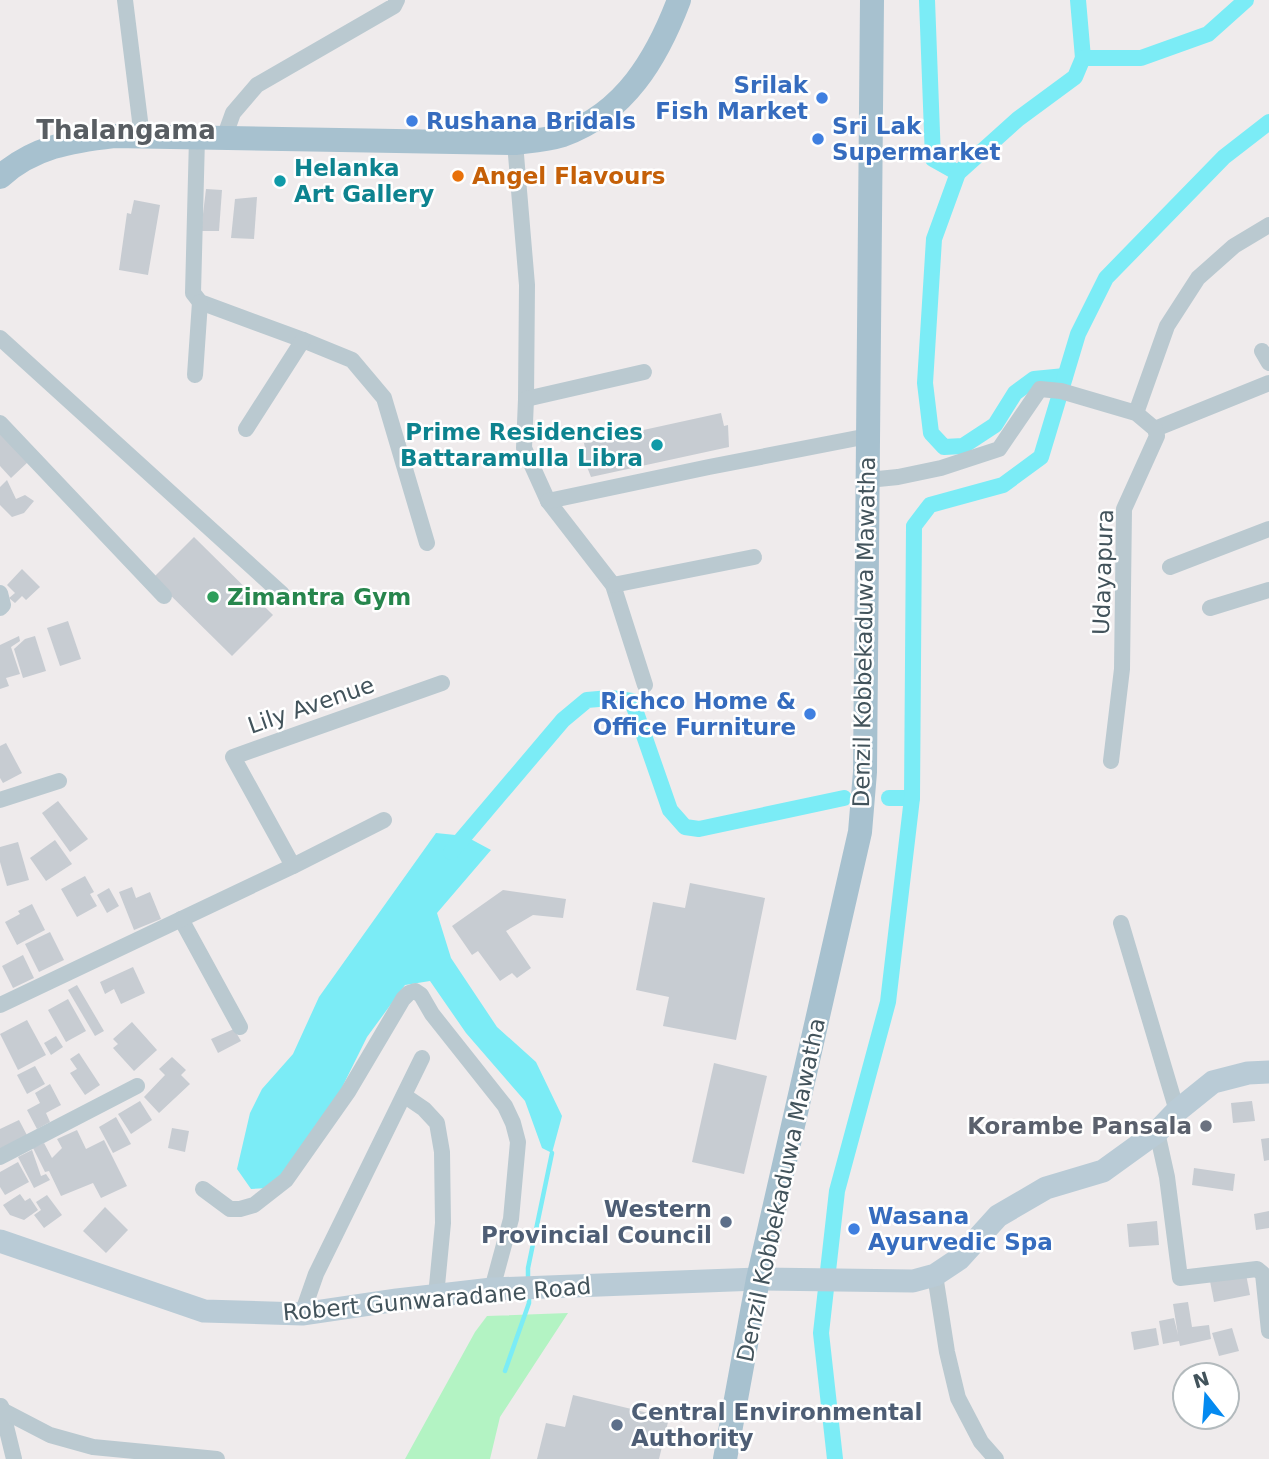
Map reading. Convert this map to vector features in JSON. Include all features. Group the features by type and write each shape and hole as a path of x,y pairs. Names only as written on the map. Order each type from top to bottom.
{"main road":[{"path":"0,177 24,158 40,151 114,136 515,143 561,136 602,115 634,86 663,38 679,0"},
{"name":"Denzil Kobbekaduwa Mawatha","path":"726,1459 758,1279 860,832 865,772 872,0"}],"street":[{"path":"125,0 142,137"},
{"path":"224,138 233,113 257,85 394,6 397,0"},
{"path":"195,375 200,303 194,293 197,138"},
{"path":"515,143 527,285 524,448 548,501 613,585 645,685"},
{"path":"1136,414 1167,326 1198,278 1234,246 1269,225"},
{"path":"200,303 352,360 384,398 427,543"},
{"path":"0,338 282,594"},
{"path":"246,429 303,340"},
{"path":"526,399 644,372"},
{"path":"868,480 942,468 999,449 1040,389 1061,391 1136,414 1156,429 1269,383"},
{"path":"0,423 164,596"},
{"name":"Udayapura","path":"1111,761 1122,669 1124,509 1157,436 1156,429"},
{"path":"548,501 868,436"},
{"path":"1170,567 1269,529"},
{"path":"613,585 754,556"},
{"path":"1210,608 1269,590"},
{"path":"0,593 3,605 0,608"},
{"name":"Lily Avenue","path":"293,866 233,757 442,683"},
{"path":"0,800 59,781"},
{"path":"0,1005 384,820"},
{"path":"181,919 240,1027"},
{"path":"1121,923 1177,1111"},
{"path":"203,1189 230,1209 240,1209 254,1205 286,1180 348,1092 403,999 415,991 421,995 432,1014 505,1106 513,1123 518,1143 511,1219 499,1289"},
{"path":"302,1314 316,1274 422,1058"},
{"path":"996,1459 981,1442 958,1398 947,1352 935,1275 958,1259 998,1216 1046,1188 1103,1171 1157,1132 1177,1111 1213,1082 1248,1073 1269,1072"},
{"path":"0,1157 137,1086"},
{"path":"405,1096 424,1109 436,1124 442,1152 443,1223 436,1296"},
{"path":"1157,1132 1167,1177 1180,1278 1257,1269 1263,1273 1269,1331"},
{"name":"Robert Gunwaradane Road","path":"0,1241 204,1311 302,1314 499,1289 758,1279 914,1281 935,1275"},
{"path":"1,1405 12,1457"},
{"path":"1,1405 50,1434 93,1447 216,1459"}],"green space":[{"path":"568,1313 500,1417 490,1459 405,1459 475,1332 487,1316"}],"water":[{"path":"436,833 465,836 491,850 437,913 451,958 497,1027 536,1062 562,1116 552,1153 542,1148 525,1101 466,1033 430,981 405,985 367,1037 312,1148 268,1188 251,1189 237,1169 250,1113 262,1089 293,1054 319,997"}],"building":[{"path":"206,189 222,190 219,231 201,231"},
{"path":"257,197 254,239 231,238 235,199"},
{"path":"134,200 160,205 148,275 119,270 127,213 131,214"},
{"name":"Prime Residencies Battaramulla Libra","path":"721,413 724,426 728,425 729,447 591,477 582,454 586,453 584,443"},
{"path":"0,430 29,461 11,478 0,466"},
{"path":"7,480 16,499 25,495 34,501 24,513 12,517 0,505 0,487"},
{"name":"Zimantra Gym","path":"194,537 273,615 232,656 153,578"},
{"path":"22,569 40,587 26,600 22,596 15,603 9,598 15,593 7,585"},
{"path":"68,621 81,659 60,666 47,628"},
{"path":"19,636 20,641 11,647 20,674 6,678 9,686 0,689 0,645"},
{"path":"35,636 46,671 23,678 14,649 25,639"},
{"path":"6,743 22,773 3,783 0,778 0,746"},
{"path":"58,801 88,839 70,852 42,813"},
{"path":"55,840 72,864 46,881 30,858"},
{"path":"18,842 29,880 7,886 0,862 0,847"},
{"path":"85,876 94,892 90,894 97,906 77,917 61,889"},
{"path":"690,883 765,898 736,1040 663,1026 669,997 636,990 653,902 685,908"},
{"path":"132,887 136,898 150,892 161,919 134,930 119,892"},
{"path":"109,888 119,906 107,913 97,895"},
{"path":"503,890 566,899 563,918 533,915 506,931 531,968 517,978 512,973 500,981 478,951 472,955 452,926"},
{"path":"32,904 45,930 17,945 5,922"},
{"path":"50,932 64,960 39,972 25,944"},
{"path":"23,955 34,978 13,988 2,966"},
{"path":"133,967 145,993 121,1004 114,989 105,994 100,982"},
{"path":"77,985 104,1031 95,1036 68,990"},
{"path":"68,999 86,1031 66,1042 48,1010"},
{"path":"27,1020 46,1055 18,1070 0,1034"},
{"path":"132,1022 157,1050 134,1071 113,1048 118,1044 113,1039"},
{"path":"234,1029 241,1041 218,1053 211,1039"},
{"path":"56,1036 63,1047 51,1055 44,1043"},
{"path":"79,1053 100,1085 85,1095 70,1073 77,1069 70,1059"},
{"path":"172,1057 186,1070 181,1075 190,1084 159,1113 144,1097 165,1075 159,1069"},
{"path":"714,1063 767,1076 744,1174 692,1162"},
{"path":"35,1066 45,1084 27,1094 17,1075"},
{"path":"50,1084 61,1105 46,1113 50,1122 37,1129 27,1110 40,1103 35,1093"},
{"path":"140,1101 152,1120 131,1134 118,1114"},
{"path":"1252,1101 1255,1121 1233,1123 1231,1103"},
{"path":"116,1117 131,1144 113,1153 99,1127"},
{"path":"19,1120 29,1139 0,1153 0,1129"},
{"path":"172,1128 189,1131 185,1152 168,1148"},
{"path":"77,1130 86,1149 104,1140 127,1186 101,1198 93,1183 61,1196 49,1171 45,1172 33,1148 44,1143 52,1158 62,1148 57,1139"},
{"path":"1269,1138 1269,1160 1264,1161 1261,1139"},
{"path":"32,1150 41,1176 46,1174 50,1180 34,1188 18,1157"},
{"path":"18,1162 29,1182 5,1195 0,1187 0,1172"},
{"path":"1194,1168 1235,1174 1233,1191 1192,1185"},
{"path":"20,1194 25,1201 30,1198 38,1210 24,1220 10,1215 3,1205"},
{"path":"47,1195 62,1215 44,1228 34,1215 41,1210 36,1202"},
{"path":"105,1207 128,1230 106,1253 83,1231"},
{"path":"1269,1211 1269,1228 1256,1230 1254,1214"},
{"path":"1157,1221 1159,1245 1129,1247 1127,1224"},
{"path":"1246,1274 1250,1295 1214,1302 1210,1281"},
{"path":"1188,1302 1192,1327 1209,1325 1211,1339 1180,1346 1179,1341 1163,1344 1159,1321 1174,1318 1178,1335 1173,1304"},
{"path":"1156,1328 1159,1345 1134,1350 1131,1332"},
{"path":"1232,1328 1239,1351 1219,1356 1212,1333"},
{"name":"Central Environmental Authority","path":"573,1395 669,1418 659,1459 537,1459 546,1423 565,1427"}],"waterway":[{"path":"927,0 933,159 958,173"},
{"path":"1078,0 1083,58"},
{"path":"1065,376 1034,379 1015,393 995,425 963,446 944,447 931,433 925,383 934,239 958,173 1018,119 1075,77 1083,58 1141,58 1208,34 1246,0"},
{"path":"835,1459 821,1333 837,1191 888,1002 912,798 914,526 930,505 1003,485 1041,457 1078,334 1106,278 1224,157 1269,122"},
{"path":"451,852 563,720 587,700 610,698 632,701 670,810 685,827 699,829 844,798"},
{"path":"889,798 912,798"},
{"path":"528,1280 528,1268 552,1153"},
{"path":"505,1371 529,1303 529,1296"}],"place":[{"name":"Srilak Fish Market","path":"822,98"},
{"name":"Rushana Bridals","path":"412,121"},
{"name":"Sri Lak Supermarket","path":"818,139"},
{"name":"Angel Flavours","path":"458,176"},
{"name":"Helanka Art Gallery","path":"280,181"},
{"name":"Prime Residencies Battaramulla Libra","path":"657,445"},
{"name":"Zimantra Gym","path":"213,597"},
{"name":"Richco Home & Office Furniture","path":"810,714"},
{"name":"Korambe Pansala","path":"1206,1126"},
{"name":"Western Provincial Council","path":"726,1222"},
{"name":"Wasana Ayurvedic Spa","path":"854,1229"},
{"name":"Central Environmental Authority","path":"617,1425"}],"district":[{"name":"Thalangama","path":"126,130"}]}
